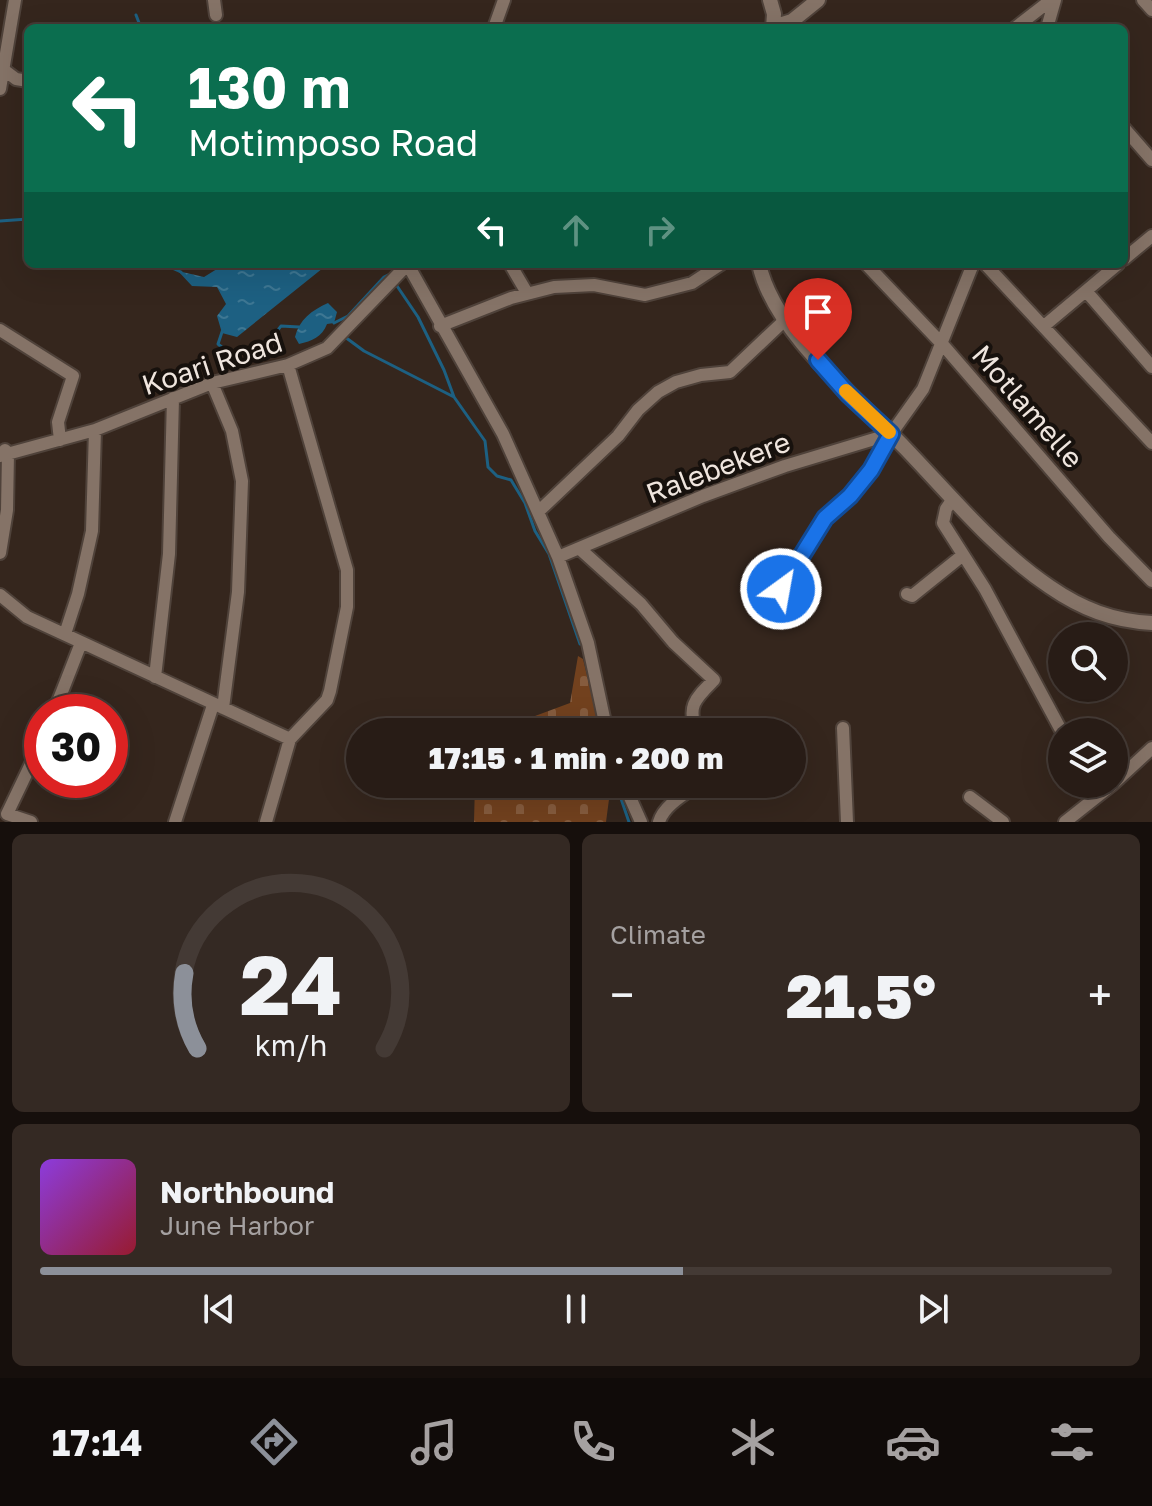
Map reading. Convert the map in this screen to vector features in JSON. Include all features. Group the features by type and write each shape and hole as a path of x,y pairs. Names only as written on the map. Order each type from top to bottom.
{"street":[{"path":"0,89 15,0"},
{"path":"214,0 216,15"},
{"path":"495,24 504,0"},
{"path":"770,0 773,24"},
{"path":"782,24 792,21 818,0"},
{"path":"1020,24 1053,0"},
{"path":"1048,24 1053,0"},
{"path":"1143,0 1152,10"},
{"path":"4,70 16,79 24,80"},
{"path":"1128,133 1152,160"},
{"path":"1128,256 1152,236"},
{"name":"Koari Road","path":"3,452 95,430 212,383 288,365 327,348 404,268"},
{"path":"410,268 503,434 539,511 588,643 604,718"},
{"path":"512,268 527,293"},
{"path":"440,326 479,309 554,287 594,285 645,295 692,283 715,268"},
{"path":"760,268 764,284 797,336 848,394 1018,563 1049,587 1101,614 1123,621 1152,623"},
{"name":"Motlamelle","path":"870,268 943,345 1109,537 1152,581"},
{"path":"771,605 825,518 850,496 871,470 891,434 923,389 972,268"},
{"path":"989,268 1152,443"},
{"path":"1044,326 1113,268"},
{"path":"1086,291 1152,367"},
{"path":"539,511 618,436 638,410 658,392 688,379 730,372 786,319"},
{"path":"0,330 73,376 58,422 60,440"},
{"path":"266,822 290,739 327,700 347,607 347,570 288,365"},
{"path":"175,822 218,706 238,592 242,481 232,431 212,383"},
{"path":"155,677 169,554 173,398"},
{"path":"65,634 78,594 92,531 95,430"},
{"name":"Ralebekere","path":"558,557 703,496 785,466 891,434"},
{"path":"0,553 7,510 3,452"},
{"path":"953,499 946,509 943,523 992,601 1055,718"},
{"path":"580,549 641,604 673,642 714,680 696,699 692,718"},
{"path":"907,594 912,596 921,591 963,555"},
{"path":"0,595 27,617 290,739"},
{"path":"61,694 81,643"},
{"path":"843,728 847,822"},
{"path":"1128,768 1152,748"},
{"path":"24,779 7,814 31,822"},
{"path":"970,797 1003,822"},
{"path":"630,798 641,822"},
{"path":"659,822 660,816 679,798"},
{"path":"1065,822 1093,798"}],"green space":[{"path":"578,656 583,659 598,718 534,718 570,703"},
{"path":"475,798 609,798 606,822 474,822"}],"water":[{"path":"219,268 323,268 237,337 222,333 217,316 226,304 217,287 192,286 178,271 204,277"},
{"path":"328,303 337,312 334,323 327,324 316,338 299,344 295,337 303,321"}],"waterway":[{"path":"136,15 139,24"},
{"path":"0,221 24,219"},
{"path":"172,268 181,272"},
{"path":"334,323 348,316 384,277 390,277"},
{"path":"395,283 418,317 454,397 485,441 488,467 497,476 511,480 525,503 535,531 549,554 580,644"},
{"path":"223,329 218,344 229,353 258,345 281,326 299,327"},
{"path":"345,337 364,351 454,397"},
{"path":"621,798 629,822"}],"slow traffic":[{"path":"846,391 889,432"}],"route":[{"path":"781,589 825,518 850,496 871,470 891,434 848,394 818,360"}]}
